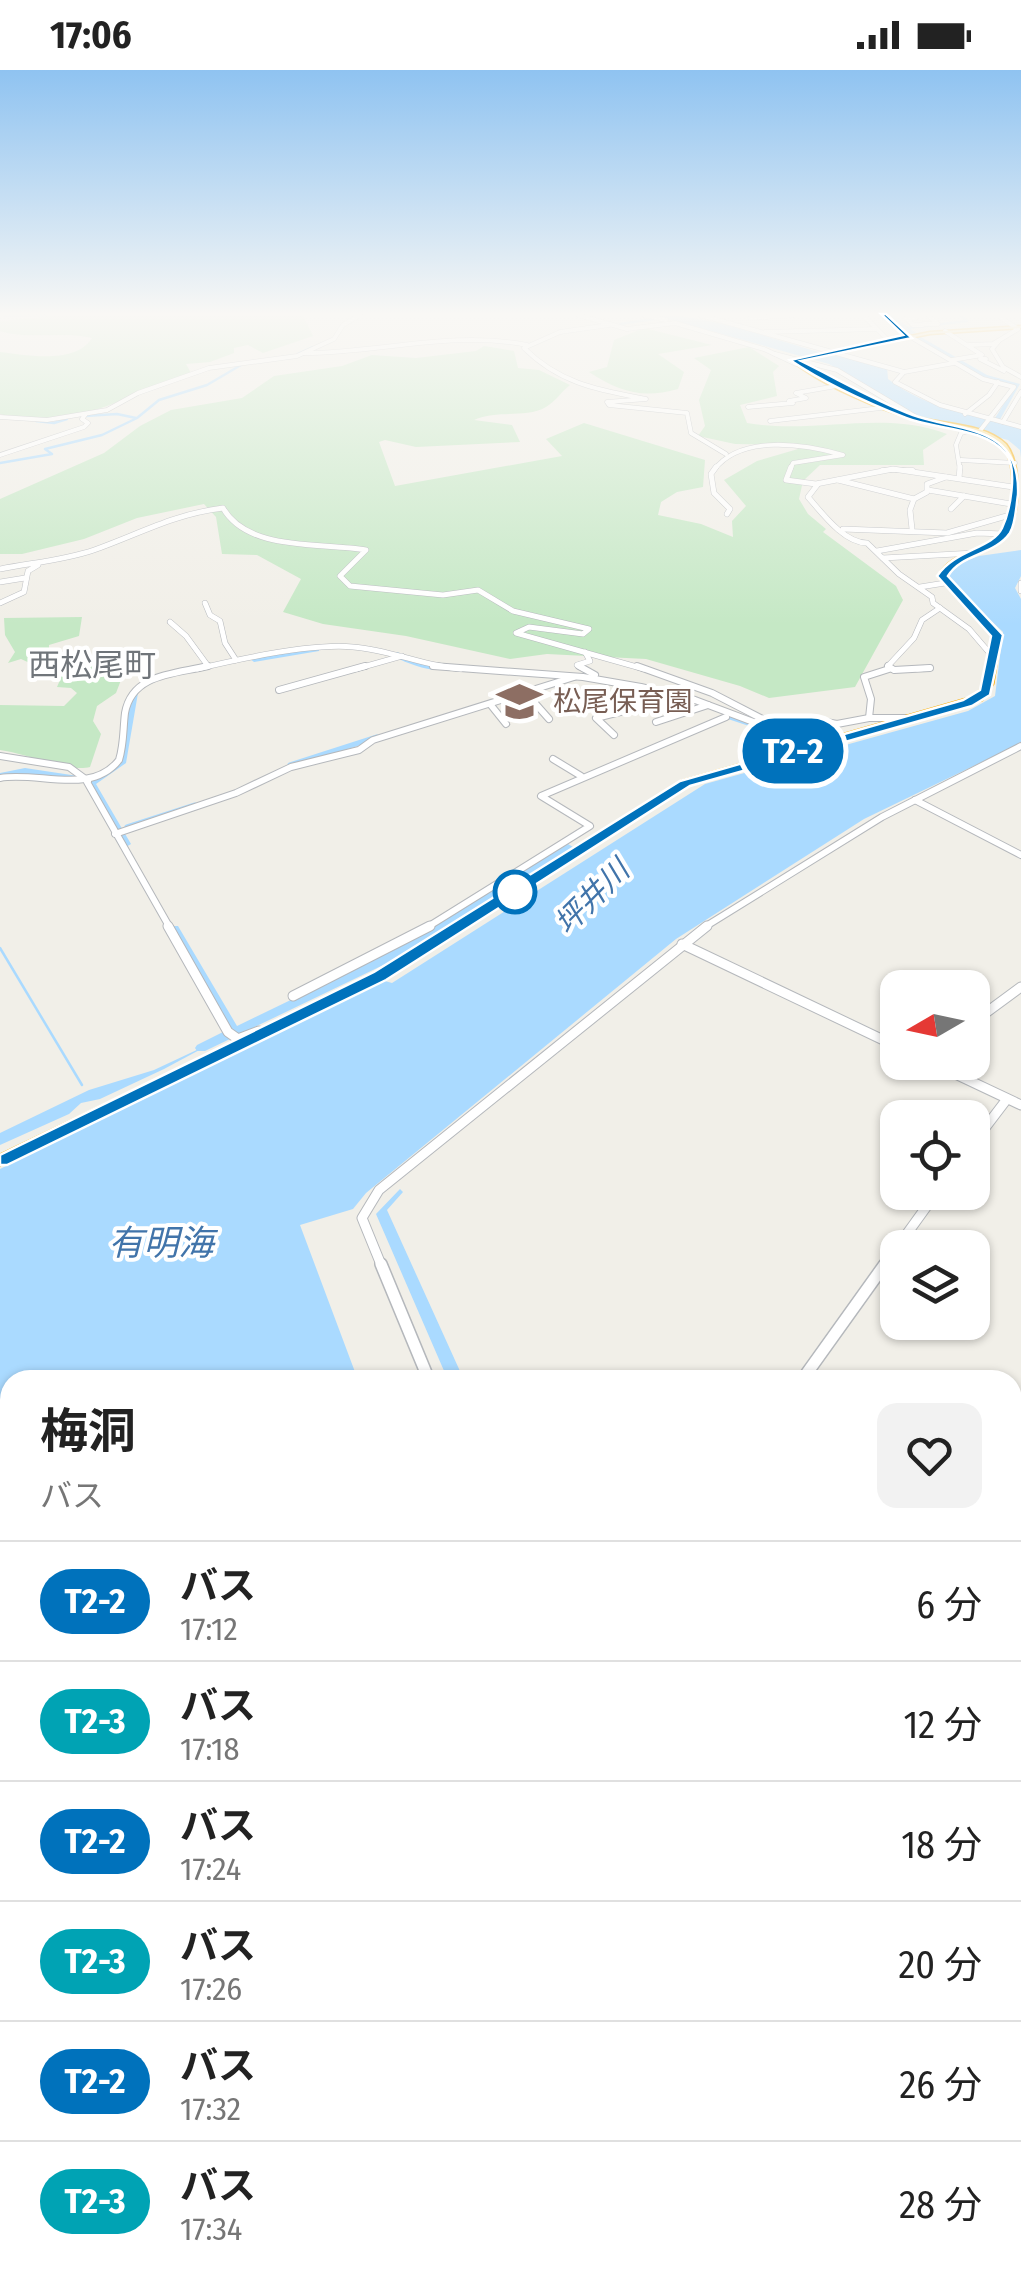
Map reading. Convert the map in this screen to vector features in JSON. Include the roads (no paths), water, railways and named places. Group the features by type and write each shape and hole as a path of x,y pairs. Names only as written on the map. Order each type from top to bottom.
{"highway":[{"path":"0,1160 380,976 685,784 979,698 989,684 994,630 945,584 942,576 947,566 1004,534 1018,473 1002,444 975,432 921,418"}],"street":[{"path":"18,418 61,418"},
{"path":"0,455 84,427 88,423 83,418"},
{"path":"688,418 691,434 726,454"},
{"path":"770,421 794,418"},
{"path":"922,418 937,424"},
{"path":"988,418 1021,427"},
{"path":"959,478 961,460 956,445 961,434 975,432 992,419"},
{"path":"727,514 730,508 714,494 711,474 726,454 740,449 791,448 843,455 791,465 788,483 818,484 895,468 1014,488"},
{"path":"961,460 1015,462"},
{"path":"928,490 927,484 948,476"},
{"path":"834,478 914,499"},
{"path":"952,509 976,482"},
{"path":"818,484 808,494 810,502 840,529 877,551 899,574 920,587 969,629 994,657"},
{"path":"971,511 986,500 992,485"},
{"path":"912,530 914,518 910,510 914,499 928,490 986,500 1011,510"},
{"path":"0,569 94,550 122,536 197,511 223,508 230,521 244,531 303,544 366,550 367,554 340,576 350,586 443,595 478,590 513,611 584,625 589,630 577,635 528,627 516,630 518,636 641,667 674,682 712,692 813,745"},
{"path":"840,529 951,532 1011,510"},
{"path":"922,538 926,530"},
{"path":"877,551 976,533 1004,534"},
{"path":"883,558 974,553"},
{"path":"0,603 28,588 25,578 30,568 55,558"},
{"path":"0,582 25,578"},
{"path":"920,587 945,584"},
{"path":"205,603 210,616 220,621 224,644 236,660"},
{"path":"889,669 906,643 914,638 923,619 940,608"},
{"path":"170,622 178,627 183,638 196,644 208,666"},
{"path":"0,778 41,773 88,782 119,761 124,722 136,686 155,678 236,660 337,646 378,649 435,667 606,680 677,697 767,728 780,728 804,718 842,724 869,718 905,718"},
{"path":"585,652 590,661 578,666 606,680"},
{"path":"279,690 402,656"},
{"path":"869,718 870,699 864,677 889,669 930,668"},
{"path":"118,833 236,793 291,766 342,756 373,740 576,677"},
{"path":"526,693 549,719"},
{"path":"614,735 596,718 677,697"},
{"path":"490,704 506,724"},
{"path":"656,722 706,706"},
{"path":"293,996 414,936 590,826 541,796 726,717"},
{"path":"425,1370 362,1218 396,1175 682,944 848,837 1021,746"},
{"path":"0,756 69,767 88,782 230,1035 243,1038 269,1026 275,1029"},
{"path":"552,759 581,776"},
{"path":"916,800 1021,855"},
{"path":"682,944 880,1038"},
{"path":"990,1010 1021,987"},
{"path":"968,1080 1021,1105"},
{"path":"990,1120 1006,1098"},
{"path":"809,1370 924,1210"}],"water":[{"path":"925,418 982,418 1021,429 1021,458 1020,450 1008,440"},
{"path":"1021,550 1021,576 1015,588 1021,599 1021,743 864,819 676,939 366,1193 353,1209 300,1225 354,1370 0,1370 0,1169 385,981 392,983 705,784 968,711 995,696 1003,632 947,579 947,568 979,556"},
{"path":"218,1040 0,1145 0,1133 89,1090 154,1070"},
{"path":"400,1189 403,1192 387,1210 459,1370 444,1370 376,1214"}],"waterway":[{"path":"0,463 52,454 45,449 102,435 137,418"},
{"path":"996,432 998,418"},
{"path":"36,421 54,423 67,419"},
{"path":"254,659 316,649"},
{"path":"397,655 426,667 448,668"},
{"path":"126,844 91,783 121,763 134,693"},
{"path":"731,717 764,728"},
{"path":"290,765 377,737"},
{"path":"0,776 25,771 78,779"},
{"path":"127,827 195,805"},
{"path":"201,1048 398,953 568,847"},
{"path":"174,928 234,1031"},
{"path":"0,948 82,1085"}],"place":[{"name":"松尾保育園","path":"520,701"}],"district":[{"name":"西松尾町","path":"92,665"}],"water label":[{"name":"坪井川","path":"592,897"},
{"name":"有明海","path":"161,1243"}]}
